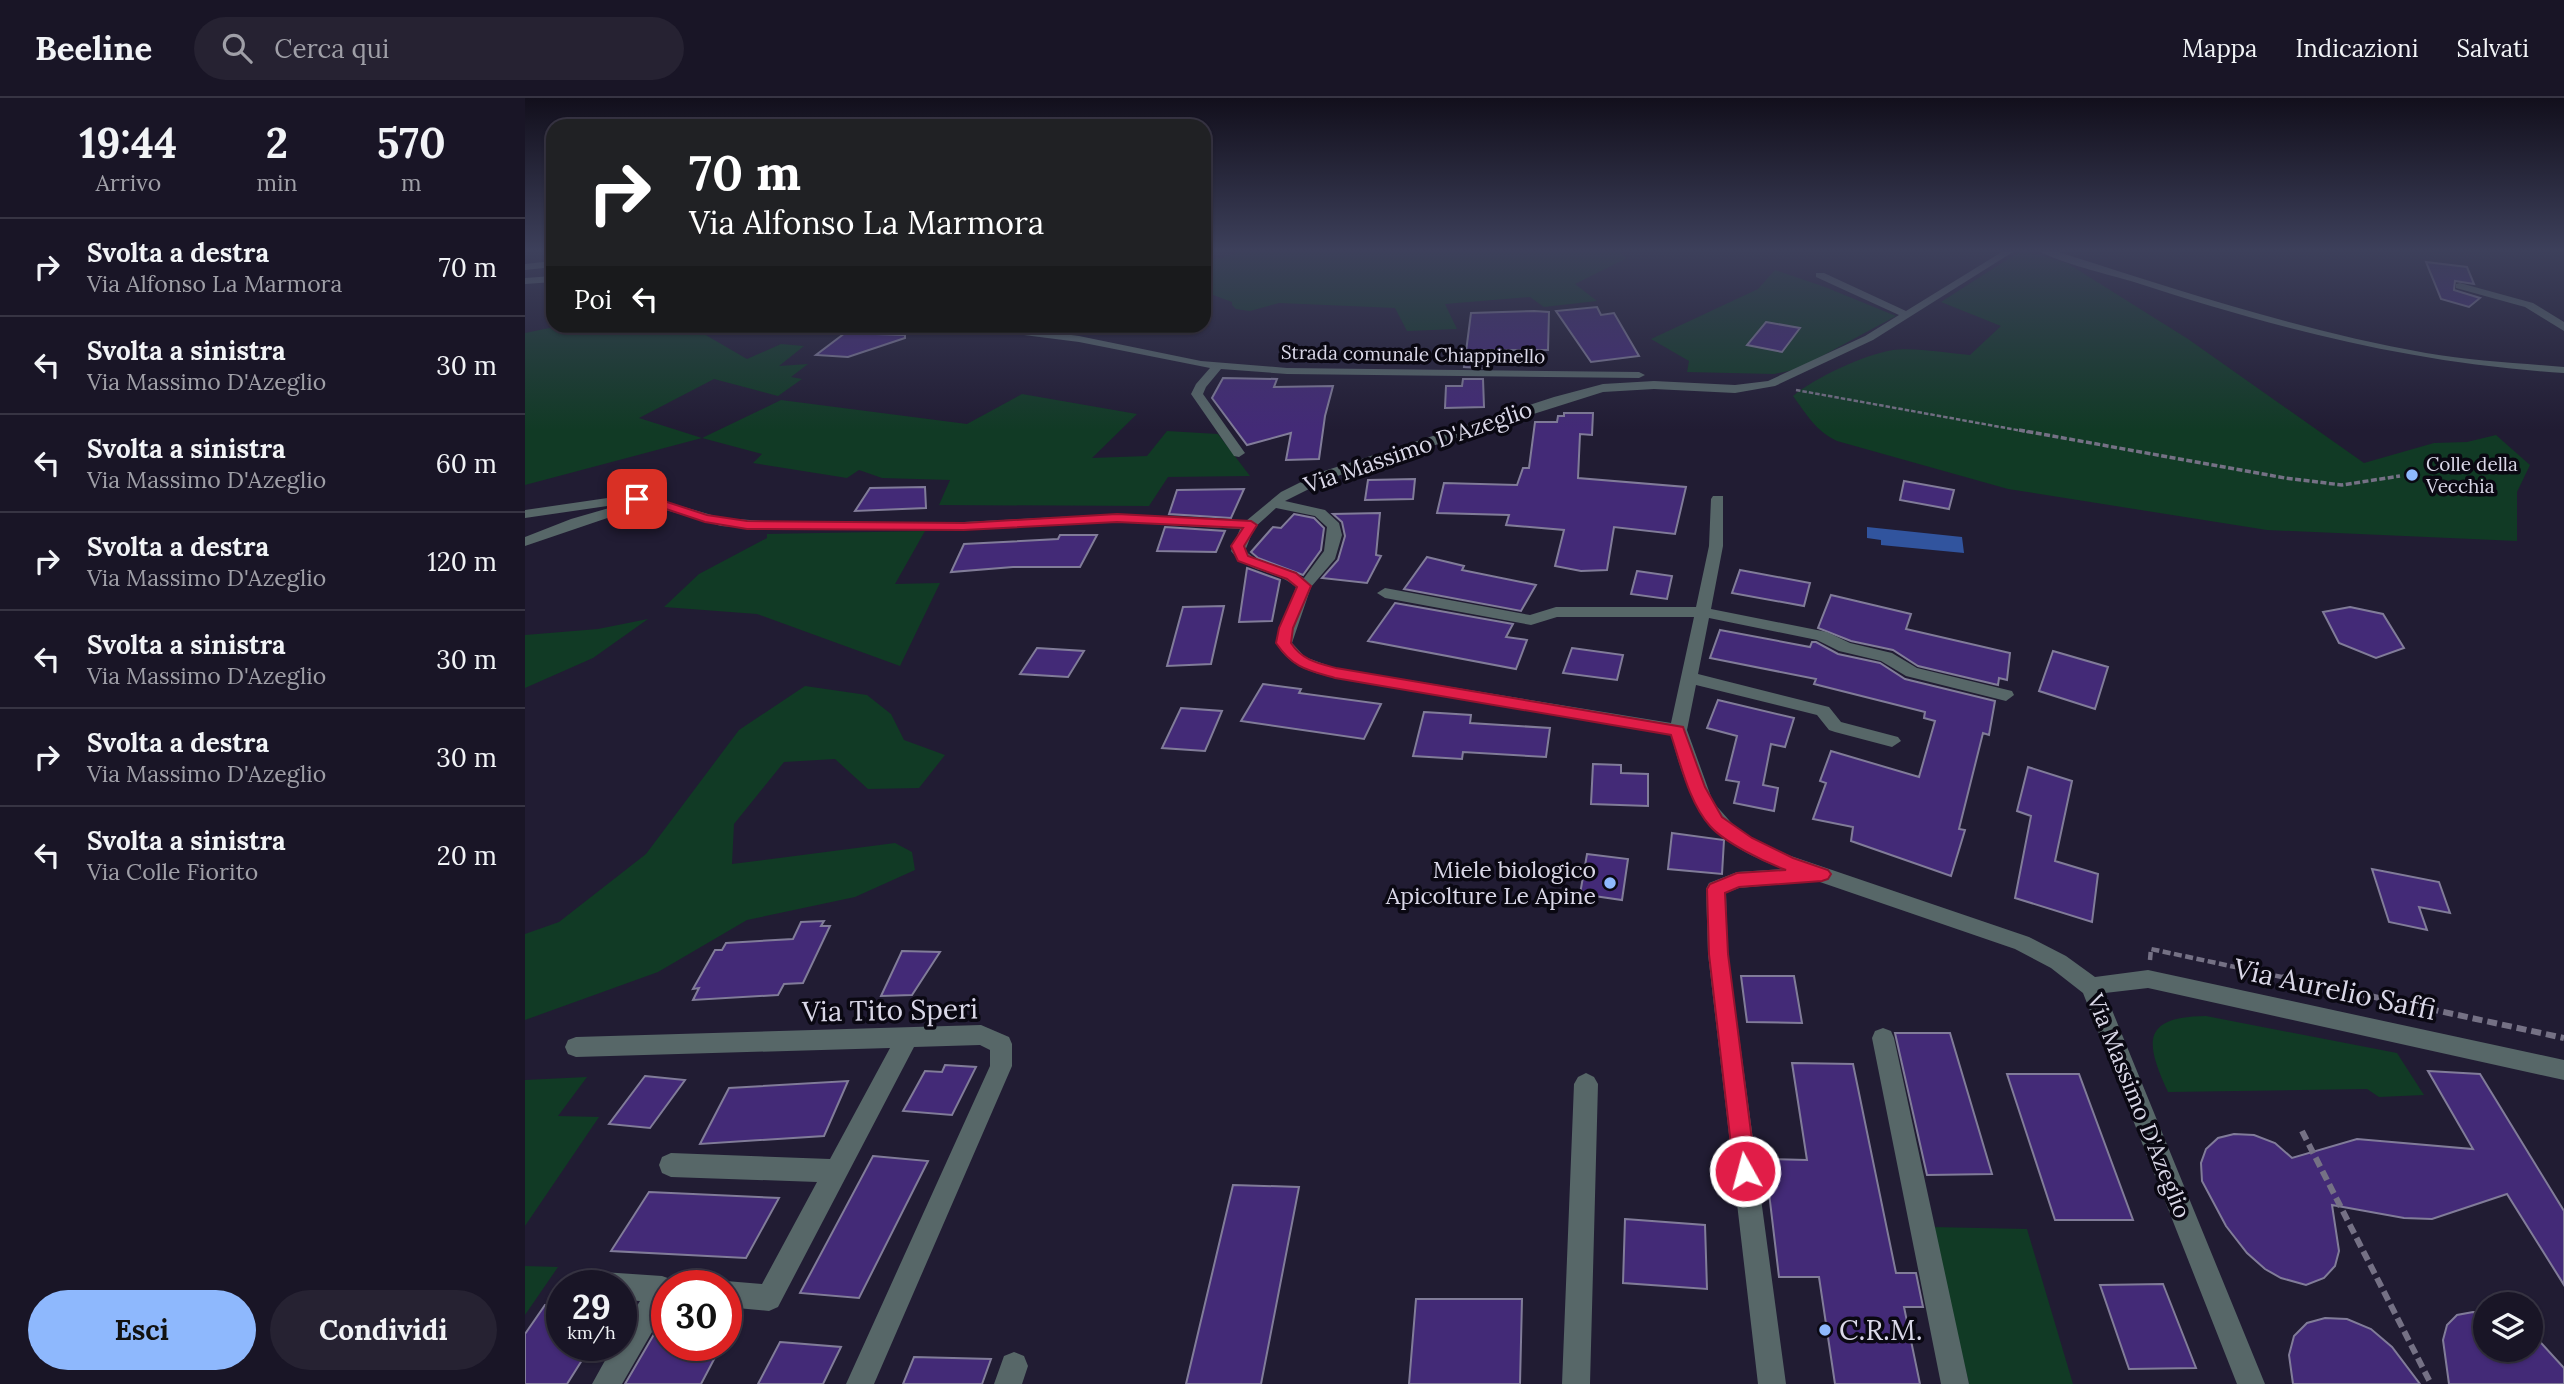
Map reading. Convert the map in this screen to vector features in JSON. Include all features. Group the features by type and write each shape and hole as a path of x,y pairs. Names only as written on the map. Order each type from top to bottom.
{"street":[{"path":"1896,310 1907,315"},
{"path":"1771,384 1843,352 1915,310"},
{"path":"2231,310 2324,337 2438,359 2564,370"},
{"path":"2540,310 2556,318 2563,327"},
{"name":"Strada comunale Chiappinello","path":"1027,333 1218,366 1349,374 1591,373 1771,384"},
{"path":"1077,333 1079,340"},
{"path":"1218,366 1200,386 1197,394 1239,453"},
{"name":"Via Massimo D'Azeglio","path":"1304,586 1291,576 1243,558 1238,546 1251,525 1274,503 1302,485 1593,390 1654,385 1735,389 1771,384"},
{"path":"1274,503 1320,513 1334,526 1335,539 1327,559 1304,586 1286,628 1284,643 1293,657 1312,667 1678,730 1700,612 1716,546 1718,499"},
{"path":"525,514 618,500 650,501 705,519 755,526 964,526 1117,518 1251,525"},
{"path":"525,542 594,516 650,501"},
{"path":"1385,593 1531,620 1556,612 1700,612 1821,636 1845,647 1886,657 1912,672 2006,695"},
{"path":"1687,677 1823,711 1835,726 1892,741"},
{"name":"Via Massimo D'Azeglio","path":"1678,730 1696,787 1716,822 1756,848 1786,863 1992,931 2053,958 2075,971 2092,987 2251,1384"},
{"path":"1772,1384 1718,954 1716,889 1737,880 1822,874"},
{"name":"Via Aurelio Saffi","path":"2092,987 2148,979 2564,1070"},
{"name":"Via Tito Speri","path":"576,1046 988,1036 1001,1044 1003,1059 860,1384"},
{"path":"742,1295 769,1298 907,1038"},
{"path":"1883,1038 1955,1384"},
{"path":"1576,1384 1586,1084"},
{"path":"671,1164 836,1171"},
{"path":"606,1384 651,1310"}],"path":[{"path":"1771,384 1909,412 2070,438 2285,478 2342,485 2400,476"},
{"path":"2148,979 2151,949 2564,1038"},
{"path":"2302,1131 2431,1384"}],"green space":[{"path":"1396,310 1448,310 1457,329 1407,331"},
{"path":"1713,310 1881,310 1896,316 1798,369 1774,374 1687,372 1689,361 1651,339"},
{"path":"1961,310 2142,310 2188,339 2364,463 2434,443 2467,442 2496,435 2530,465 2517,492 2517,541 2267,530 2008,489 1837,441 1818,427 1793,396 1827,375 1882,352 1911,349 1970,355 2001,326"},
{"path":"546,329 546,333 702,333 747,359 781,344 804,346 779,366 808,364 791,377 802,379 778,396 714,379 639,418 702,438 525,485 525,333"},
{"path":"1022,394 1137,414 1092,458 1147,456 1167,431 1218,434 1250,476 1168,477 1149,506 939,505 950,480 882,478 859,470 847,478 753,463 762,454 702,438 781,400 967,424"},
{"path":"925,531 895,584 940,583 900,666 757,614 664,607 699,574 767,538 767,534"},
{"path":"648,619 593,658 525,688 525,635 598,629"},
{"path":"805,686 867,695 891,714 904,740 945,755 919,788 868,789 835,759 784,762 734,824 732,864 895,843 912,852 915,870 855,897 747,920 658,972 525,1020 525,934 559,922 646,854 739,730"},
{"path":"2206,1016 2397,1053 2424,1095 2379,1097 2367,1089 2168,1092 2155,1059 2154,1036 2159,1027 2169,1021"},
{"path":"587,1077 558,1116 599,1117 525,1226 525,1080"},
{"path":"1932,1227 2027,1229 2073,1384 1969,1384"},
{"path":"525,1266 558,1267 556,1270 546,1270 546,1284 525,1315"}],"water":[{"path":"1867,527 1962,537 1964,553 1881,545 1881,540 1867,538"}],"building":[{"path":"1599,310 1601,315 1614,313 1639,356 1591,362 1556,311"},
{"path":"1549,312 1548,350 1483,350 1483,368 1464,367 1471,313"},
{"path":"1766,322 1800,328 1782,352 1747,345"},
{"path":"845,333 905,335 905,338 848,357 816,355"},
{"path":"1223,378 1277,379 1274,387 1333,386 1325,416 1319,459 1286,460 1291,433 1247,445 1212,398"},
{"path":"1463,379 1483,379 1484,407 1445,408 1446,386 1462,386"},
{"path":"1564,413 1593,413 1592,435 1580,434 1578,478 1686,487 1675,534 1614,527 1607,570 1581,571 1555,566 1564,530 1506,525 1509,515 1437,513 1444,483 1517,485 1523,468 1529,468 1535,422 1557,422 1558,416 1564,416"},
{"path":"1415,479 1413,499 1365,500 1368,480"},
{"path":"1904,481 1954,490 1949,509 1900,500"},
{"path":"925,487 926,508 855,511 870,488"},
{"path":"1244,489 1231,518 1169,514 1177,490"},
{"path":"1380,513 1376,555 1381,556 1367,583 1322,578 1338,560 1345,536 1342,522 1333,514"},
{"path":"1294,514 1314,518 1324,528 1321,550 1303,575 1258,558 1251,552 1273,527 1281,528"},
{"path":"1165,527 1225,531 1216,552 1157,551"},
{"path":"1060,535 1097,535 1080,567 1013,567 951,572 964,544 1058,539"},
{"path":"1427,557 1464,566 1462,570 1536,585 1521,611 1404,589"},
{"path":"1247,568 1280,580 1272,621 1239,622"},
{"path":"1740,570 1810,583 1804,606 1732,593"},
{"path":"1637,571 1672,576 1667,599 1631,594"},
{"path":"1831,595 1911,614 1906,629 2010,653 2007,680 1999,678 1998,685 1918,666 1893,650 1851,641 1818,628"},
{"path":"1395,603 1513,624 1506,637 1527,640 1516,669 1368,641"},
{"path":"1224,606 1211,664 1167,666 1183,607"},
{"path":"2350,607 2383,614 2404,648 2376,658 2339,643 2323,612"},
{"path":"1720,630 1810,647 1812,642 1816,642 1838,654 1880,663 1905,679 1995,701 1989,735 1983,733 1959,829 1965,830 1951,876 1851,841 1853,827 1813,819 1826,783 1820,781 1831,751 1919,777 1935,721 1924,718 1925,712 1814,684 1816,679 1710,658"},
{"path":"1037,648 1084,651 1068,677 1020,674"},
{"path":"1572,648 1623,655 1617,680 1563,673"},
{"path":"2053,651 2108,667 2095,709 2039,691"},
{"path":"1263,684 1301,689 1299,693 1381,704 1364,739 1241,721"},
{"path":"1718,700 1794,718 1785,747 1771,744 1763,785 1778,788 1774,811 1734,803 1739,782 1726,780 1737,736 1707,728"},
{"path":"1181,708 1222,711 1205,751 1162,748"},
{"path":"1424,712 1471,715 1470,723 1550,728 1546,757 1463,752 1462,759 1413,756"},
{"path":"1593,764 1621,765 1621,773 1648,774 1648,806 1591,804"},
{"path":"2028,767 2072,781 2055,861 2098,874 2092,922 2015,898 2031,816 2017,811"},
{"path":"1672,833 1724,840 1722,874 1668,869"},
{"path":"1587,854 1628,859 1622,900 1580,894"},
{"path":"2372,869 2439,882 2450,913 2419,907 2427,930 2389,922"},
{"path":"824,921 821,926 830,926 803,983 784,984 778,995 693,1000 699,988 693,989 715,950 722,950 726,943 793,939 801,922"},
{"path":"902,951 940,952 912,995 881,996"},
{"path":"1741,976 1794,976 1802,1023 1747,1022"},
{"path":"1895,1033 1950,1033 1992,1174 1927,1175"},
{"path":"1792,1063 1853,1064 1896,1273 1916,1273 1923,1307 1904,1307 1920,1384 1835,1384 1819,1277 1779,1277 1765,1159 1807,1160"},
{"path":"945,1065 976,1067 952,1115 903,1111 925,1071 942,1072"},
{"path":"2428,1071 2480,1074 2564,1211 2564,1285 2507,1194 2432,1219 2404,1218 2332,1205 2339,1251 2335,1266 2324,1278 2306,1285 2281,1278 2265,1269 2247,1253 2226,1226 2202,1181 2201,1163 2206,1149 2218,1138 2234,1134 2254,1135 2275,1143 2292,1158 2357,1139 2473,1149"},
{"path":"2007,1074 2079,1074 2133,1220 2055,1220"},
{"path":"645,1076 685,1080 650,1128 609,1124"},
{"path":"848,1081 824,1136 700,1144 729,1088"},
{"path":"873,1156 928,1161 859,1298 800,1293"},
{"path":"1233,1185 1299,1187 1261,1384 1186,1384"},
{"path":"649,1192 779,1198 746,1258 611,1251"},
{"path":"1625,1219 1705,1225 1707,1289 1623,1283"},
{"path":"2163,1284 2196,1368 2129,1369 2100,1285"},
{"path":"1416,1299 1522,1299 1520,1384 1409,1384"},
{"path":"546,1305 546,1361 582,1361 567,1384 525,1384 525,1334"},
{"path":"2473,1312 2473,1362 2543,1362 2543,1345 2564,1368 2564,1384 2449,1384 2443,1340 2447,1325 2457,1315"},
{"path":"2325,1318 2347,1319 2371,1329 2392,1347 2420,1384 2293,1384 2289,1355 2294,1336 2307,1323"},
{"path":"651,1339 651,1361 713,1361 701,1384 625,1384"},
{"path":"780,1342 841,1347 823,1384 758,1384"},
{"path":"914,1357 991,1359 982,1384 903,1384"}],"place":[{"name":"Colle della Vecchia","path":"2412,475"},
{"name":"Miele biologico Apicolture Le Apine","path":"1610,883"},
{"name":"C.R.M.","path":"1825,1330"}],"route":[{"path":"637,499 663,504 705,519 747,525 964,526 1117,518 1251,525 1239,543 1240,555 1253,564 1285,573 1304,586 1286,628 1284,643 1289,653 1304,664 1335,673 1678,730 1696,787 1716,822 1746,843 1786,863 1822,874 1737,880 1716,889 1718,954 1745,1171"}]}
